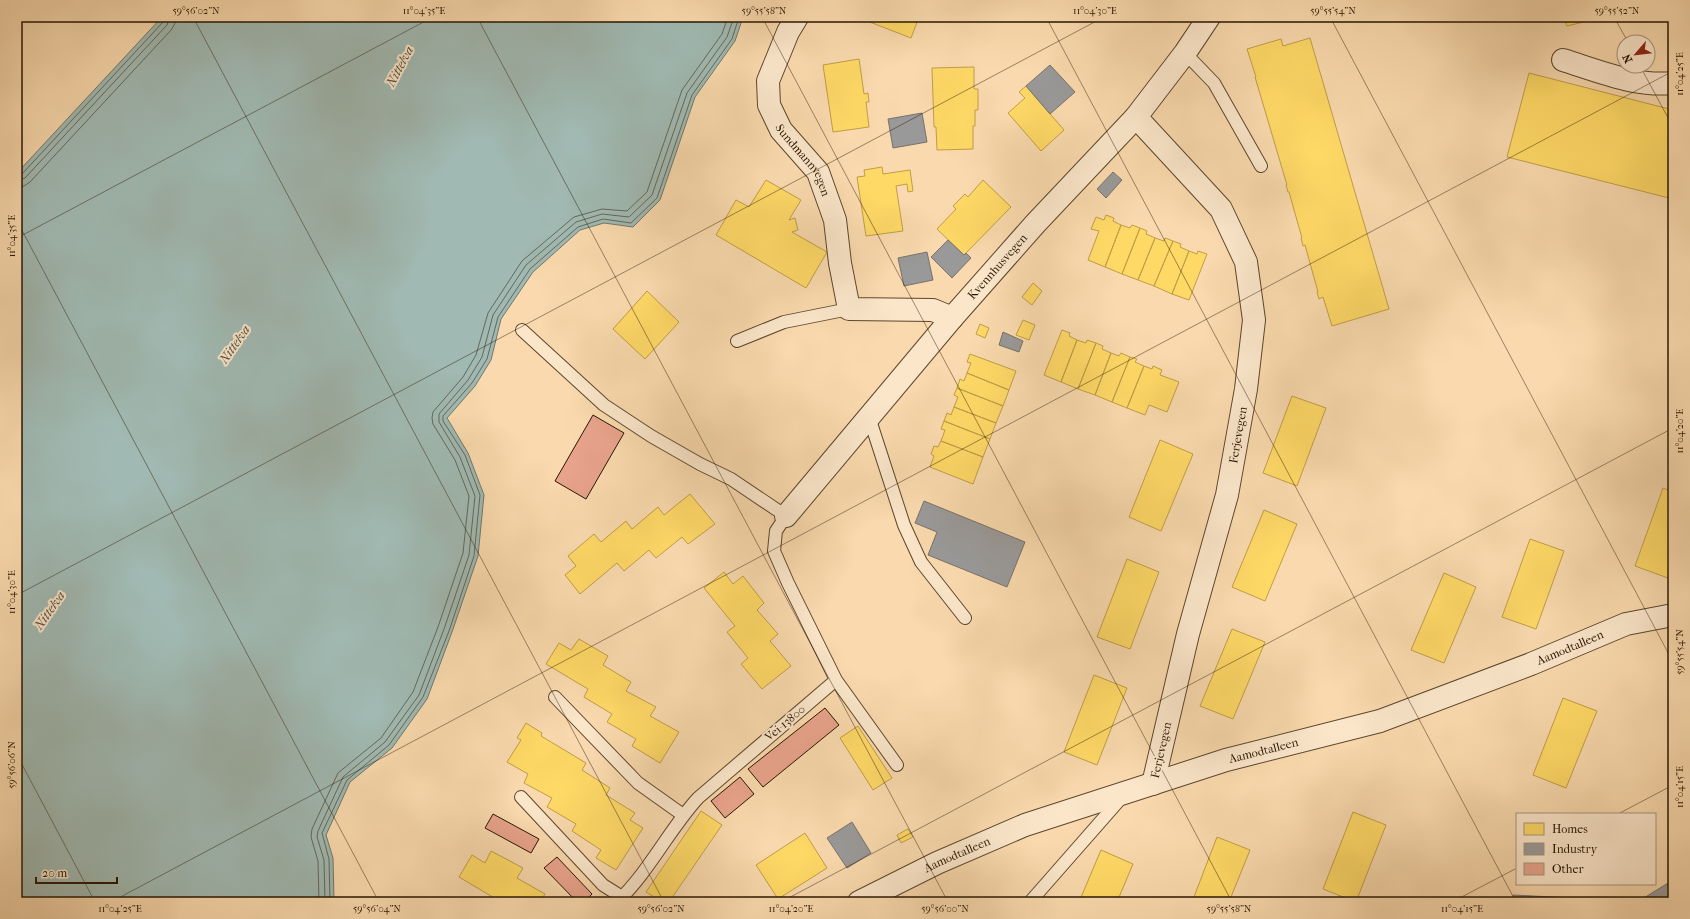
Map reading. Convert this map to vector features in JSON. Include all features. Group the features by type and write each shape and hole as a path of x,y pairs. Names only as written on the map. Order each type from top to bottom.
{"street":[{"name":"Sundmannvegen","path":"797,17 788,32 768,81 769,105 781,130 818,172 835,220 840,263 849,309"},
{"name":"Kvennhusvegen","path":"786,516 952,318 1035,224 1136,117 1209,17"},
{"path":"1563,60 1628,79 1660,84 1673,82"},
{"name":"Ferjevegen","path":"1136,117 1221,209 1246,262 1254,320 1246,389 1227,495 1188,634 1153,784"},
{"path":"849,309 933,310 952,318"},
{"name":"Aamodtalleen","path":"858,902 885,887 937,863 1025,826 1226,760 1380,721 1531,664 1626,624 1673,615"}],"lane":[{"path":"1184,53 1214,83 1261,166"},
{"path":"737,341 784,322 849,309"},
{"path":"522,330 604,405 657,439 700,464 731,479 786,516 776,530 774,551 788,583 836,680 897,765"},
{"path":"869,417 904,525 921,562 965,618"},
{"name":"Vei-13800","path":"619,900 632,888 682,815 698,798 836,680"},
{"path":"555,697 638,784 682,815"},
{"path":"1030,902 1127,792"},
{"path":"521,797 603,886 619,900"}],"water":[{"name":"Nittelva","path":"162,17 743,17 735,41 695,97 660,200 633,227 604,223 580,230 533,272 501,319 491,360 475,386 447,418 468,453 484,495 478,556 427,699 392,748 350,782 326,835 333,858 334,902 17,902 17,173"}],"building: Homes":[{"path":"862,17 919,17 911,38 862,19"},
{"path":"1563,17 1604,17 1567,26"},
{"path":"1310,38 1389,309 1332,326 1323,297 1319,299 1305,245 1303,246 1289,192 1247,49 1281,39 1283,46"},
{"path":"859,59 864,94 868,93 869,102 866,102 869,127 833,132 823,65"},
{"path":"974,67 974,89 978,89 978,110 975,110 973,149 937,150 936,127 934,127 932,68"},
{"path":"1529,73 1673,110 1673,199 1507,157"},
{"path":"1026,86 1064,130 1041,151 1008,113 1025,98 1019,92"},
{"path":"882,167 883,174 910,170 913,191 908,192 907,184 896,186 903,231 866,236 857,177 865,176 864,170"},
{"path":"766,180 801,200 789,220 795,218 798,230 792,232 827,252 806,288 716,235 736,200 749,207"},
{"path":"983,180 1011,207 964,255 937,229 956,209 953,206 965,194 968,197"},
{"path":"1106,215 1114,218 1113,221 1121,225 1105,267 1088,260 1099,231 1091,229 1096,217 1104,220"},
{"path":"1121,225 1130,228 1132,225 1140,228 1122,274 1105,267"},
{"path":"1140,228 1147,231 1146,234 1155,238 1138,280 1122,274"},
{"path":"1155,238 1164,241 1165,238 1173,241 1154,286 1138,280"},
{"path":"1173,241 1181,244 1180,247 1189,251 1172,294 1154,286"},
{"path":"1189,251 1197,254 1198,251 1207,254 1189,300 1172,294"},
{"path":"1033,283 1042,291 1032,305 1022,297"},
{"path":"647,291 679,322 645,359 613,329"},
{"path":"1023,320 1035,325 1029,340 1016,335"},
{"path":"980,324 989,328 985,338 976,334"},
{"path":"1062,330 1070,333 1069,336 1077,340 1061,382 1044,375"},
{"path":"1077,340 1086,343 1087,340 1096,343 1078,389 1061,382"},
{"path":"1096,343 1103,346 1102,349 1111,353 1095,395 1078,389"},
{"path":"1111,353 1119,356 1121,353 1130,357 1112,402 1095,395"},
{"path":"970,354 1016,371 1009,390 967,373 971,363 967,362"},
{"path":"1130,357 1137,359 1135,362 1144,366 1127,408 1112,402"},
{"path":"1144,366 1152,369 1153,366 1162,370 1160,375 1179,382 1167,412 1149,405 1145,415 1127,408"},
{"path":"967,373 1009,390 1003,406 957,388 960,379 964,381"},
{"path":"957,388 1003,406 996,423 954,407 958,397 954,395"},
{"path":"1292,396 1326,408 1297,486 1263,473"},
{"path":"954,407 996,423 990,439 944,421 947,413 951,415"},
{"path":"944,421 990,439 983,457 941,441 945,430 941,429"},
{"path":"1160,440 1193,454 1161,531 1129,517"},
{"path":"941,441 983,457 973,484 930,467 934,456 931,454 934,446 938,447"},
{"path":"1663,488 1673,492 1673,565 1668,578 1635,566"},
{"path":"690,494 715,524 688,544 682,537 656,558 649,550 624,571 617,563 580,594 565,575 576,566 568,556 594,534 601,542 626,521 632,529 658,507 664,515"},
{"path":"1264,510 1297,524 1265,601 1232,587"},
{"path":"1530,539 1564,551 1536,629 1502,617"},
{"path":"1127,559 1159,572 1130,649 1097,637"},
{"path":"724,572 733,584 743,576 764,603 757,610 778,634 770,641 791,666 762,689 741,664 748,658 727,632 735,626 704,588"},
{"path":"1444,573 1476,587 1444,663 1411,650"},
{"path":"1232,629 1265,642 1233,719 1200,706"},
{"path":"579,639 608,656 603,665 631,682 626,691 656,707 650,716 679,732 660,763 632,746 636,739 607,722 612,714 584,697 588,689 546,664 559,643 571,650"},
{"path":"1094,675 1127,688 1097,765 1064,752"},
{"path":"1563,698 1597,711 1566,788 1533,775"},
{"path":"526,723 542,733 541,736 586,763 582,770 610,788 606,795 635,813 630,820 643,828 616,870 596,858 601,850 572,831 576,824 547,807 552,798 524,783 528,774 507,762 521,740 517,738"},
{"path":"858,726 892,778 873,790 840,738"},
{"path":"701,811 722,825 669,902 662,902 646,892"},
{"path":"1353,812 1386,825 1356,902 1323,889"},
{"path":"908,829 913,837 901,843 897,835"},
{"path":"805,833 827,868 778,899 756,865"},
{"path":"1217,837 1250,850 1229,902 1192,902"},
{"path":"1101,850 1133,864 1117,902 1079,902"},
{"path":"491,851 523,868 517,878 545,894 540,902 501,902 459,877 472,855 485,863"}],"building: Industry":[{"path":"1050,65 1075,92 1050,114 1026,86"},
{"path":"922,113 927,142 893,148 888,119"},
{"path":"1113,172 1122,180 1106,198 1097,189"},
{"path":"948,240 964,255 966,253 971,258 952,278 931,257"},
{"path":"927,252 933,280 904,286 898,258"},
{"path":"1003,332 1023,341 1019,352 999,345"},
{"path":"924,501 1025,542 1007,587 928,555 937,532 915,523"},
{"path":"852,822 871,853 847,868 827,838"},
{"path":"1673,880 1673,902 1639,902 1639,901"},
{"path":"1513,895 1633,901 1633,902 1513,902"}],"building: Other":[{"path":"593,415 624,433 586,499 555,481"},
{"path":"825,708 839,725 763,787 748,769"},
{"path":"740,777 754,794 725,818 711,801"},
{"path":"493,814 539,839 531,853 485,828"},
{"path":"557,857 592,894 584,902 577,902 544,868"}]}
